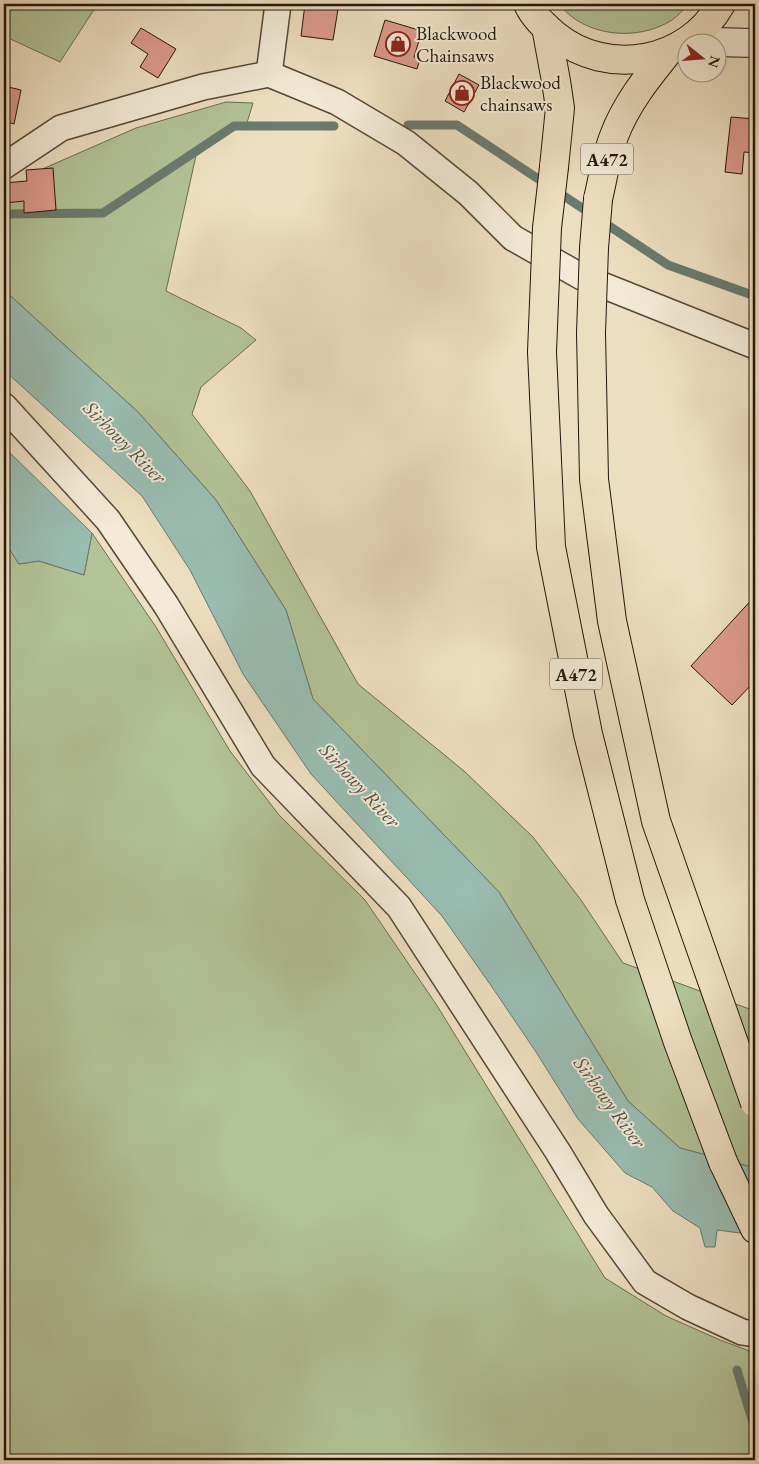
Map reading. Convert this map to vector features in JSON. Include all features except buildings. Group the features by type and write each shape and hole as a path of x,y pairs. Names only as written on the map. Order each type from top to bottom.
{"main road":[{"path":"698,32 721,4"},
{"path":"532,11 562,41 577,49 607,58 640,60 676,48"},
{"name":"A472","path":"532,11 560,108 547,228 542,352 551,547 588,734 630,900 678,1042 724,1162 755,1229"},
{"path":"726,41 755,43"},
{"name":"A472","path":"676,50 641,85 621,119 613,137 598,199 591,332 594,479 612,621 656,821 755,1102"}],"street":[{"path":"269,74 278,4"},
{"path":"4,166 61,128 203,87 269,74 337,102 406,143 468,193 513,238 582,277 755,346"},
{"path":"4,406 108,520 166,605 263,766 399,907 558,1152 596,1215 645,1282 688,1307 742,1332 755,1334"}],"green space":[{"path":"4,4 100,4 95,8 60,62 4,36"},
{"path":"559,4 689,4 674,18 658,27 644,31 612,33 582,24"},
{"path":"226,102 253,103 246,126 234,126 197,151 166,291 241,328 256,340 201,387 192,414 250,491 358,684 464,771 533,837 581,900 623,963 755,1011 755,1168 680,1148 628,1101 499,892 313,699 286,610 216,500 138,412 4,290 4,202 27,181 31,174 136,128"},
{"path":"92,533 156,627 230,751 279,815 365,900 436,1004 605,1278 666,1316 755,1353 755,1460 4,1460 4,541 19,564 39,561 84,575"}],"water":[{"name":"Sirhowy River","path":"4,290 138,412 216,500 286,610 313,699 499,892 628,1101 680,1148 755,1168 755,1235 717,1230 715,1247 705,1247 700,1228 673,1211 652,1187 625,1173 578,1119 536,1052 442,916 311,774 243,674 190,570 142,496 4,370"},
{"path":"4,447 92,533 84,575 39,561 19,564 4,541"}],"waterway":[{"path":"408,125 457,125 668,265 755,296"},
{"path":"4,214 103,213 234,126 334,126"},
{"path":"737,1370 755,1429"}],"place":[{"name":"Blackwood Chainsaws","path":"398,44"},
{"name":"Blackwood chainsaws","path":"462,93"}]}
